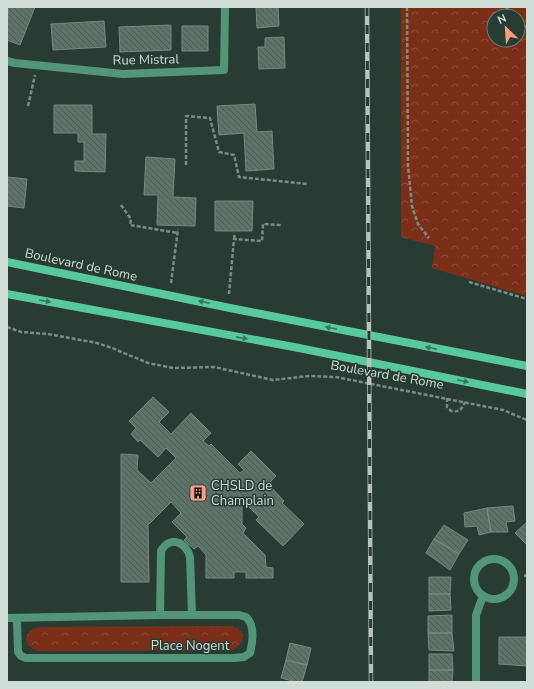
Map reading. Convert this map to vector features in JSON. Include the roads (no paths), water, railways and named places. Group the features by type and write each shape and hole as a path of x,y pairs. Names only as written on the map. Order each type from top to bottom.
{"main road":[{"name":"Boulevard de Rome","path":"7,262 230,308 527,366"},
{"name":"Boulevard de Rome","path":"7,294 284,346 527,394"}],"street":[{"name":"Rue Mistral","path":"7,61 123,74 224,70 225,7"},
{"path":"160,615 161,551 163,546 171,542 178,542 189,552 190,557 192,615"},
{"path":"492,558 505,561 510,566 514,578 511,590 507,595 501,598 495,599 482,596 477,591 474,584 476,570 485,560 492,558"},
{"path":"476,682 476,615 482,596"},
{"name":"Place Nogent","path":"7,618 239,615 246,617 251,624 252,645 250,653 244,657 234,658 26,658 21,656 18,652 17,618"}],"railway":[{"path":"367,7 371,682"}],"place":[{"name":"CHSLD de Champlain","path":"198,493"}]}
